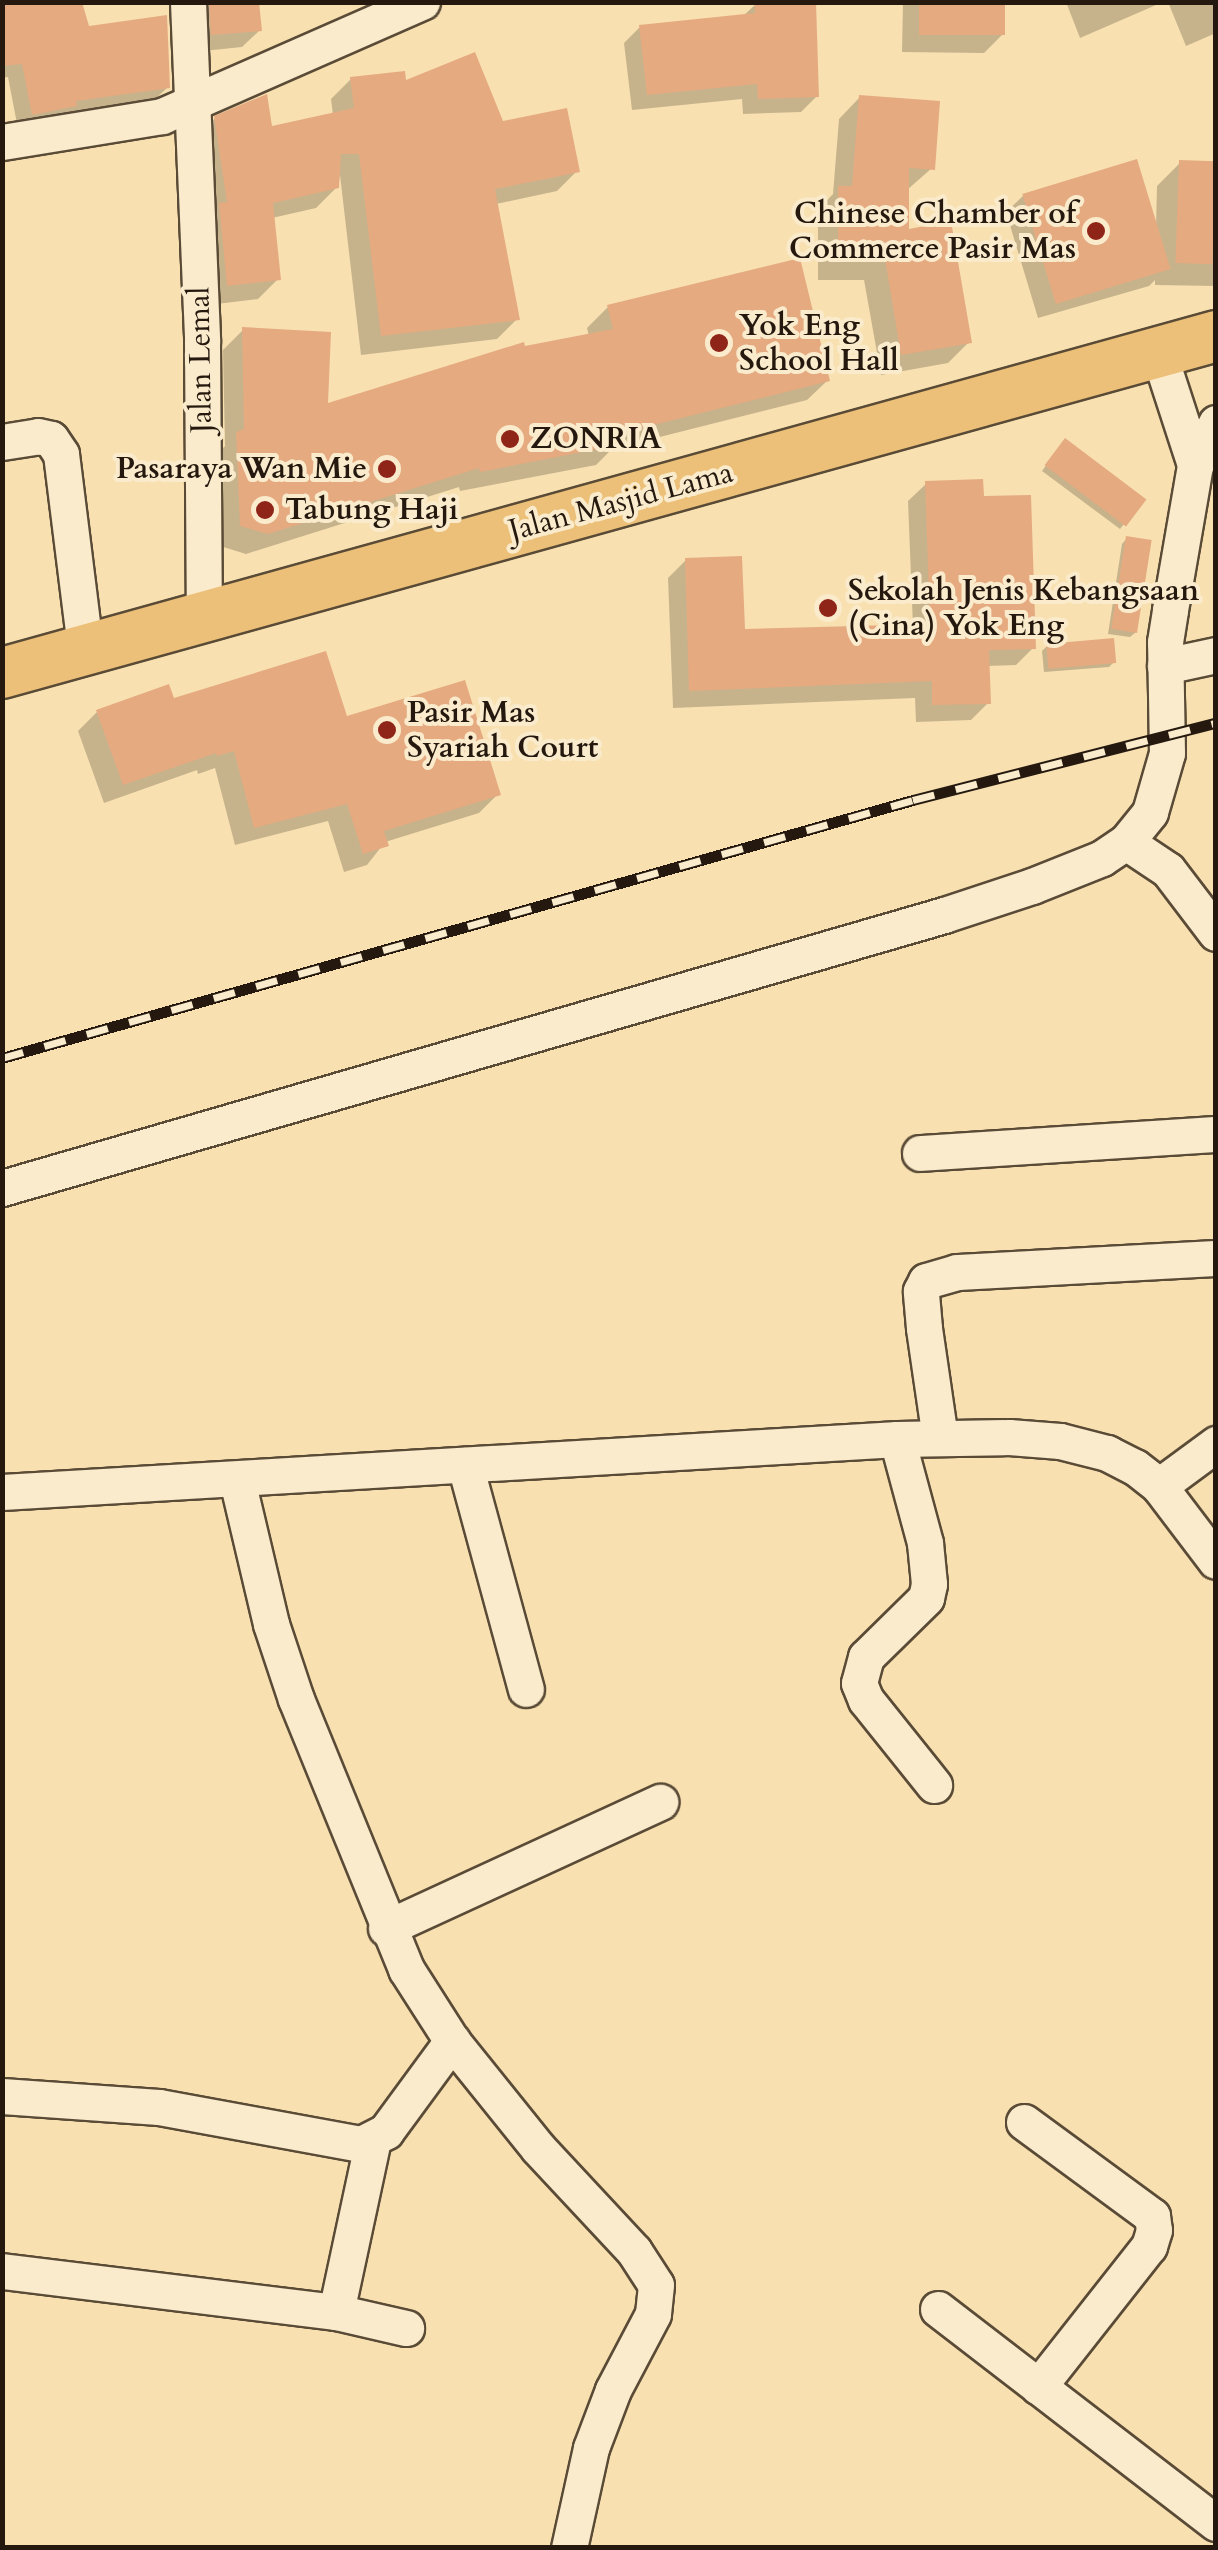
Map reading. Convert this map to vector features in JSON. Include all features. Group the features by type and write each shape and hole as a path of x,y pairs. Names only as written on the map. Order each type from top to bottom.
{"highway":[{"name":"Jalan Masjid Lama","path":"10,669 1216,336"}],"street":[{"name":"Jalan Lemal","path":"188,2 195,105 204,616"},
{"path":"2,142 122,125 195,105 422,2"},
{"path":"1158,354 1195,465"},
{"path":"2,1188 944,915 1102,858 1126,842 1150,812 1167,753 1165,666 1195,465 1216,423"},
{"path":"2,442 38,436 51,439 61,454 85,647"},
{"path":"1165,666 1216,655"},
{"path":"1126,842 1168,870 1192,896 1216,933"},
{"path":"920,1153 1216,1134"},
{"path":"940,1438 924,1328 921,1290 926,1281 956,1272 1216,1258"},
{"path":"897,1439 925,1543 929,1584 926,1598 916,1610 866,1657 860,1683 866,1700 934,1784"},
{"path":"2,1492 897,1439 1060,1440 1106,1453 1158,1486 1216,1561"},
{"path":"1158,1486 1216,1444"},
{"path":"465,1466 526,1689"},
{"path":"238,1480 271,1624 296,1699 386,1928 424,2001 452,2040 538,2148 634,2251 656,2285 653,2314 612,2390 590,2448 570,2548"},
{"path":"386,1928 660,1802"},
{"path":"2,2096 159,2107 361,2144 386,2131 452,2040"},
{"path":"1024,2122 1152,2216 1154,2230 1149,2246 1038,2387"},
{"path":"336,2312 373,2140"},
{"path":"2,2271 336,2312 406,2328"},
{"path":"938,2309 1216,2523"}],"building":[{"path":"2,2 82,2 89,26 167,15 170,88 76,101 77,106 32,115 22,64 2,66"},
{"path":"209,2 259,2 262,31 211,35"},
{"path":"755,2 816,2 819,97 758,99 757,84 647,95 639,25 755,13"},
{"path":"919,2 1005,2 1005,35 919,35"},
{"path":"475,52 503,121 567,108 580,172 495,189 520,320 381,336 359,154 341,154 339,188 273,203 281,280 227,286 219,203 227,202 214,116 267,94 272,126 354,108 350,77 405,71 406,80"},
{"path":"859,95 940,101 935,170 909,168 909,229 951,221 972,343 901,355 885,259 838,259 838,186 852,186"},
{"name":"Chinese Chamber of Commerce Pasir Mas","path":"1137,159 1171,269 1056,304 1022,194"},
{"path":"1179,160 1216,161 1212,264 1175,263"},
{"path":"800,258 830,381 617,434 619,445 480,472 479,468 268,534 240,526 236,432 244,429 242,327 331,332 328,403 524,342 525,346 613,329 607,305"},
{"path":"1065,438 1146,499 1126,527 1045,465"},
{"path":"983,479 984,496 1031,495 1036,649 989,650 991,704 932,705 932,681 689,691 685,558 742,556 745,629 930,624 925,481"},
{"path":"1126,536 1152,540 1137,633 1111,629"},
{"path":"1114,638 1116,663 1048,669 1046,644"},
{"path":"326,651 347,716 465,680 501,795 384,831 389,846 363,854 347,804 254,828 234,751 217,756 216,753 123,785 96,710 169,684 174,698"}],"railway":[{"path":"2,1058 913,800 1216,723"}],"place":[{"name":"Chinese Chamber of Commerce Pasir Mas","path":"1096,231"},
{"name":"Yok Eng School Hall","path":"719,343"},
{"name":"ZONRIA","path":"510,439"},
{"name":"Pasaraya Wan Mie","path":"387,469"},
{"name":"Tabung Haji","path":"265,510"},
{"name":"Sekolah Jenis Kebangsaan (Cina) Yok Eng","path":"828,608"},
{"name":"Pasir Mas Syariah Court","path":"387,730"}]}
